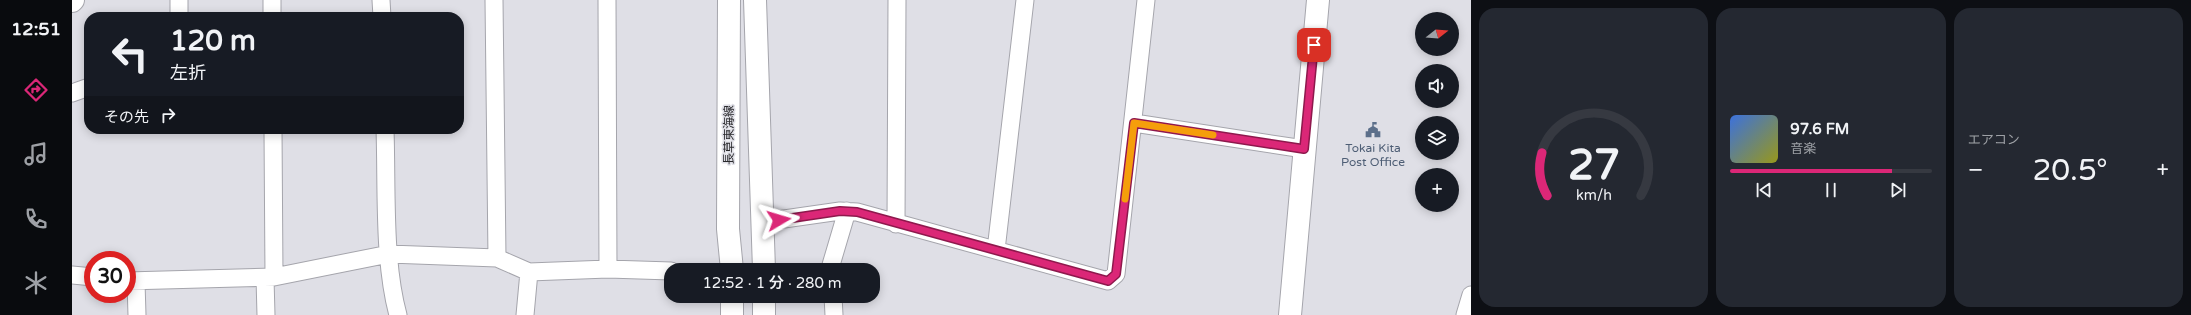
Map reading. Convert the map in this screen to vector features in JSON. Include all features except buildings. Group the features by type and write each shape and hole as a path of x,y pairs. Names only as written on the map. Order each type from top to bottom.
{"main road":[{"name":"長草東海線","path":"729,0 728,228 731,263"},
{"path":"755,0 764,263"},
{"path":"1290,315 1318,0"},
{"path":"732,303 732,315"},
{"path":"764,303 764,315"}],"street":[{"path":"179,0 179,12"},
{"path":"272,0 272,12"},
{"path":"381,0 382,12"},
{"path":"494,0 497,258"},
{"path":"607,0 608,269"},
{"path":"896,224 897,0"},
{"path":"996,250 1025,0"},
{"path":"763,222 848,211 1108,281 1116,274 1134,123 1146,0"},
{"path":"72,93 84,89"},
{"path":"1134,123 1304,149"},
{"path":"266,315 270,278 273,134"},
{"path":"385,134 389,254 393,295 398,315"},
{"path":"832,263 848,211"},
{"path":"136,282 270,278 389,254 497,258 529,272 608,269 664,271"},
{"path":"526,315 529,272"},
{"path":"72,275 84,276"},
{"path":"1465,315 1471,295"},
{"path":"135,303 137,315"},
{"path":"833,303 834,315"}],"slow traffic":[{"path":"1125,199 1134,123 1213,135"}],"place":[{"name":"Tokai Kita Post Office","path":"1373,130"}],"route":[{"path":"779,220 840,211 857,212 896,224 1108,281 1116,274 1134,123 1304,149 1314,45"}]}
